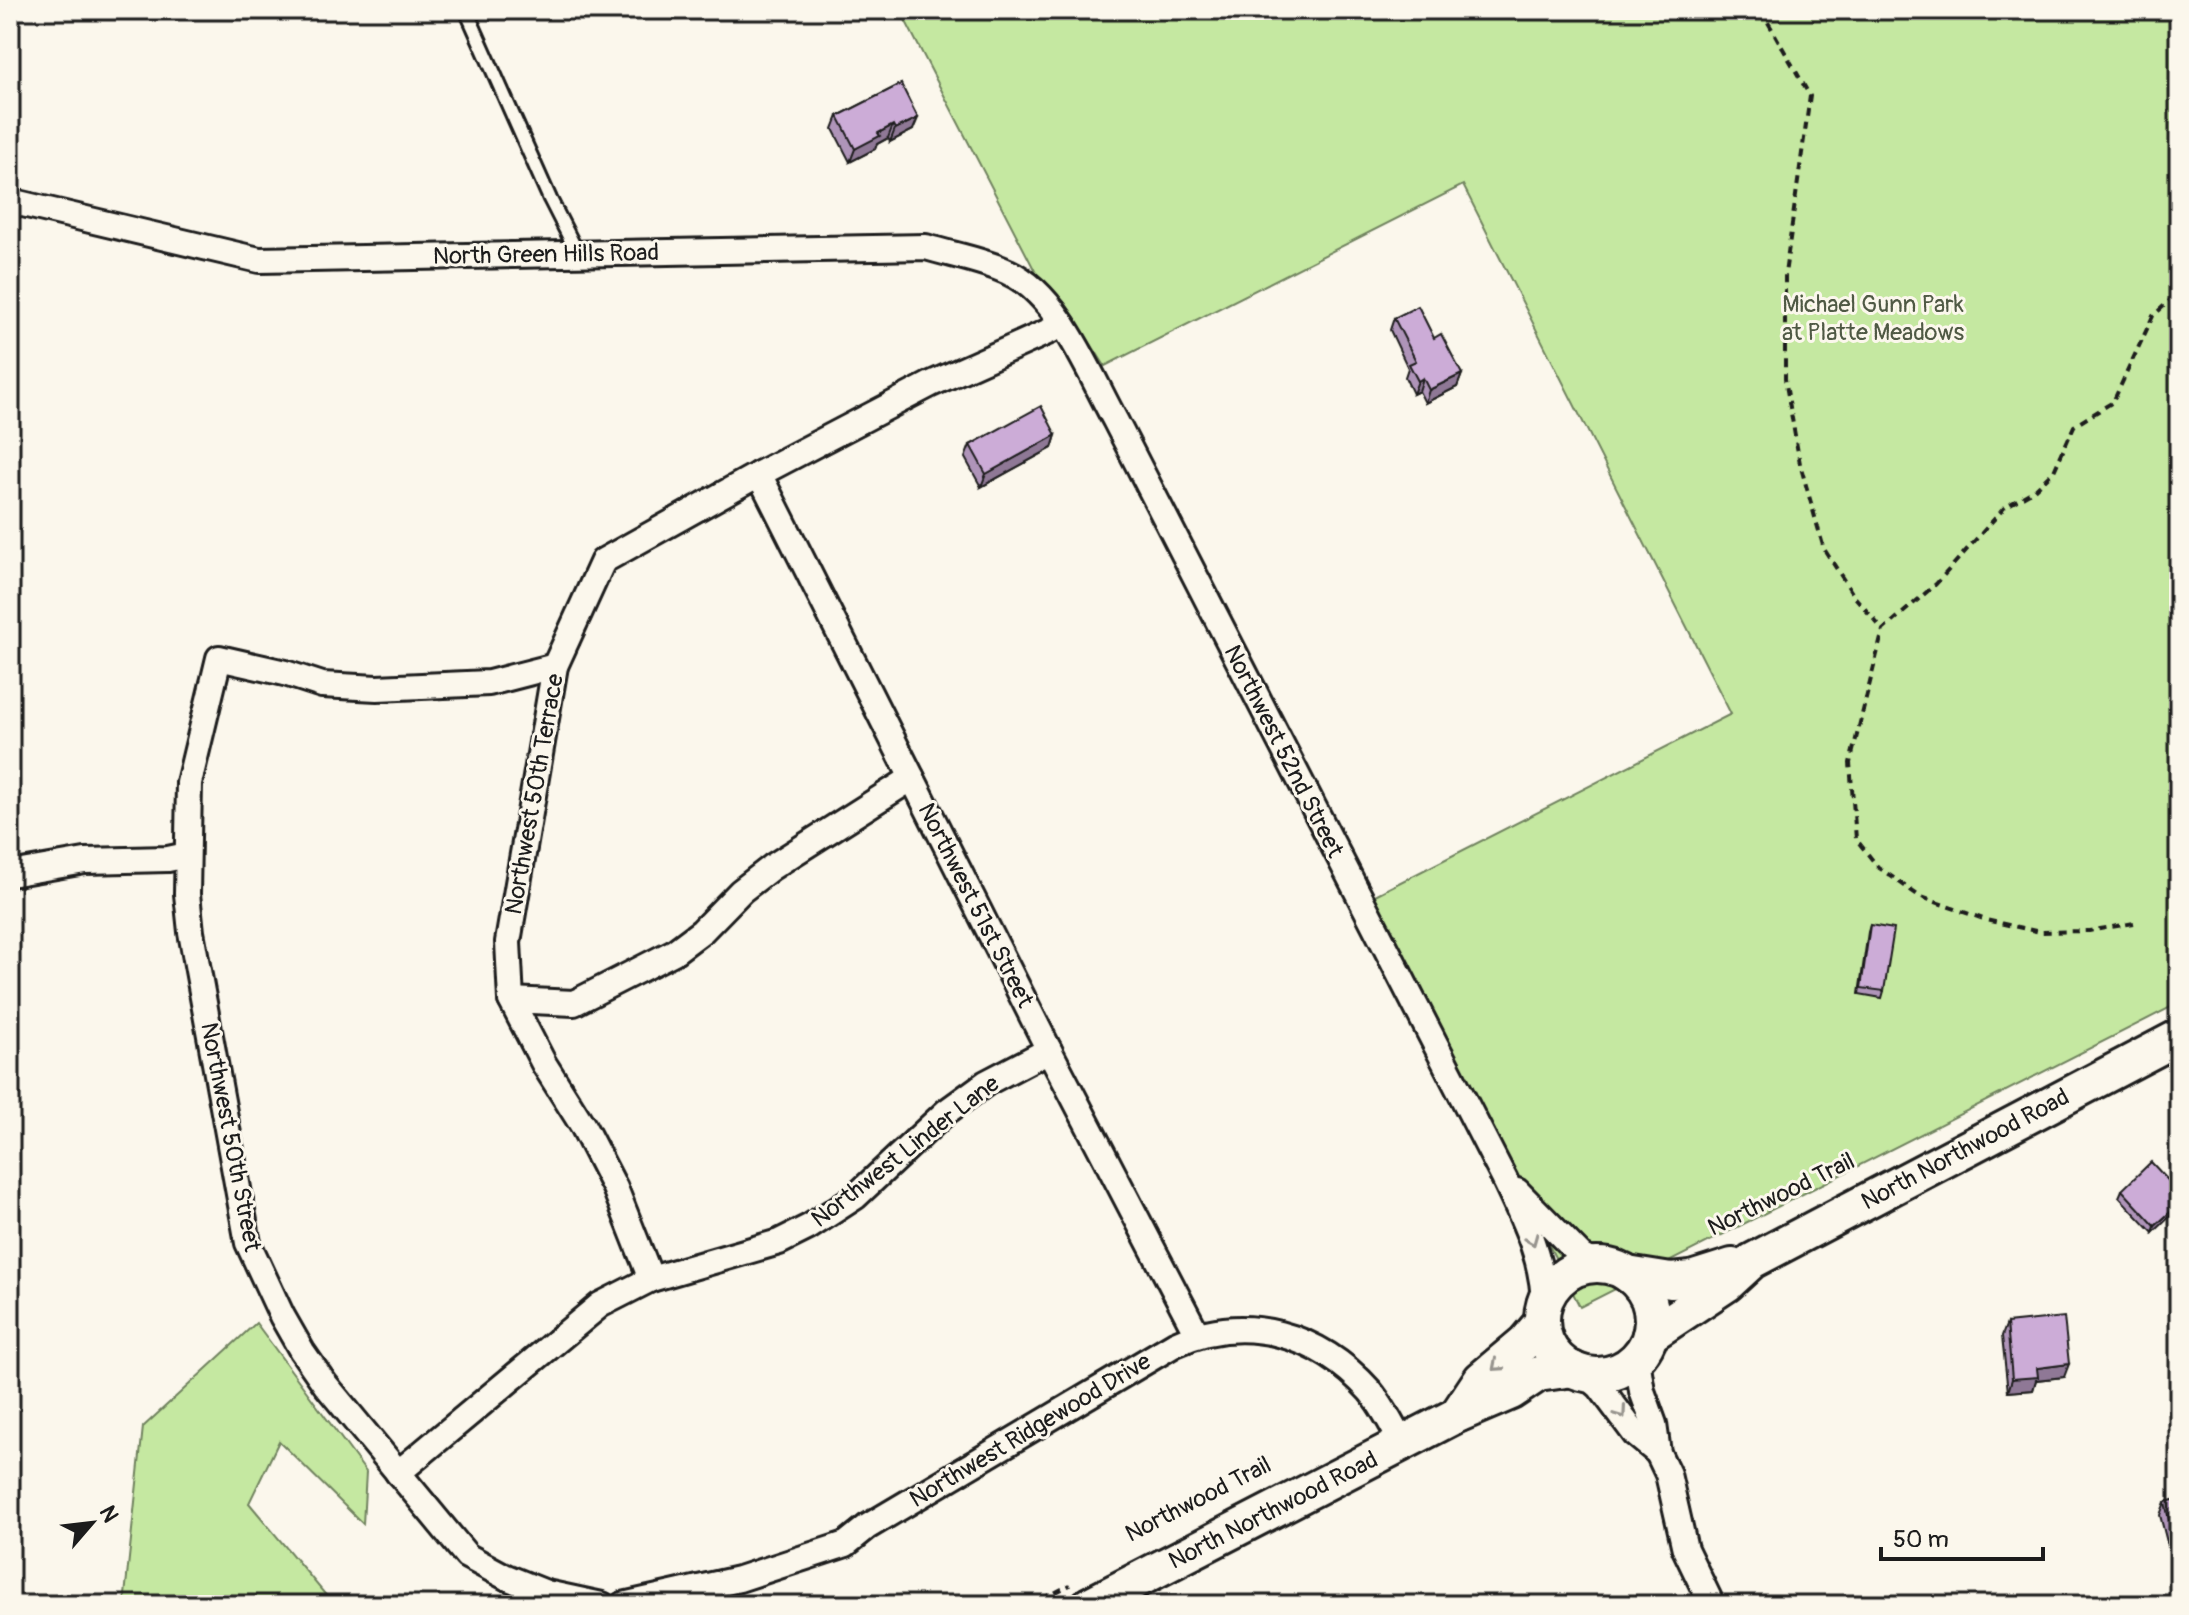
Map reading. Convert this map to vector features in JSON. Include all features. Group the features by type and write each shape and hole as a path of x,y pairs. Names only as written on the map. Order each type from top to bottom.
{"street":[{"name":"North Green Hills Road","path":"10,201 259,260 926,247 1009,272 1035,290 1063,325"},
{"name":"Northwest 50th Terrace","path":"651,1279 615,1188 511,1000 508,942 555,666 603,561 759,474 931,384 1063,325"},
{"name":"Northwest 52nd Street","path":"1063,325 1504,1178 1537,1255 1544,1283 1543,1314"},
{"name":"Northwest 51st Street","path":"759,474 1049,1050 1197,1334"},
{"name":"Northwest 50th Street","path":"555,666 489,683 377,688 322,685 219,658 189,783 187,855 191,932 248,1243 282,1316 325,1384 467,1556 506,1577 546,1593 602,1605"},
{"path":"511,1000 574,1003 674,952 702,931 741,891 772,867 912,778"},
{"path":"10,874 85,861 168,859 187,855"},
{"name":"North Northwood Road","path":"1643,1347 1727,1284 1752,1261 2179,1037"},
{"name":"Northwest Linder Lane","path":"398,1473 583,1316 651,1279 779,1242 809,1227 855,1197 946,1112 986,1083 1049,1050"},
{"name":"Northwest 52nd Street","path":"1504,1178 1581,1256 1612,1270"},
{"name":"North Northwood Road","path":"1612,1270 1671,1281 1691,1279 1715,1269 1752,1261"},
{"path":"1658,1453 1635,1434 1600,1387 1552,1351 1545,1337 1543,1314 1549,1293 1569,1272 1612,1270 1639,1285 1648,1300 1652,1318 1643,1347 1642,1391 1654,1424 1658,1453 1668,1474 1685,1549 1712,1605"},
{"name":"North Northwood Road","path":"1457,1415 1481,1379 1525,1342 1543,1314"},
{"name":"Northwest Ridgewood Drive","path":"623,1605 739,1579 846,1544 867,1527 1175,1344 1197,1334 1236,1328 1272,1332 1306,1341 1340,1364 1370,1391 1402,1444"},
{"path":"1578,1371 1612,1373 1643,1347"},
{"name":"North Northwood Road","path":"1086,1592 1511,1392 1538,1374 1578,1371"}],"lane":[{"path":"466,10 550,199 578,254"}],"path":[{"path":"1761,10 1810,96 1785,274 1785,379 1800,464 1824,549 1854,596 1883,630"},
{"path":"2172,10 2179,16"},
{"path":"2134,923 2089,931 2040,932 1986,920 1919,896 1878,867 1856,839 1850,763 1883,630 1936,584 2005,507 2033,491 2054,471 2074,426 2113,402 2153,316 2179,292"},
{"path":"1030,1605 1086,1592"}],"green space":[{"name":"Michael Gunn Park at Platte Meadows","path":"900,10 2179,10 2179,1003 1580,1307 1373,896 1731,714 1463,185 1105,366 1065,303 1036,273"},
{"path":"256,1323 366,1472 363,1524 279,1441 249,1503 334,1605 124,1605 143,1427"}],"building":[{"path":"901,84 918,118 895,129 893,125 855,149 838,116"},
{"path":"1418,306 1434,338 1441,334 1462,374 1429,390 1423,378 1418,381 1409,364 1416,361 1394,318"},
{"path":"1041,406 1056,435 986,474 970,445"},
{"path":"1870,925 1894,929 1884,991 1861,988"},
{"path":"2151,1162 2179,1192 2179,1204 2155,1226 2122,1190"},
{"path":"2064,1317 2069,1364 2037,1368 2038,1377 2012,1379 2007,1323"},
{"path":"2176,1494 2179,1494 2179,1532 2172,1533 2165,1502 2178,1499"}]}
